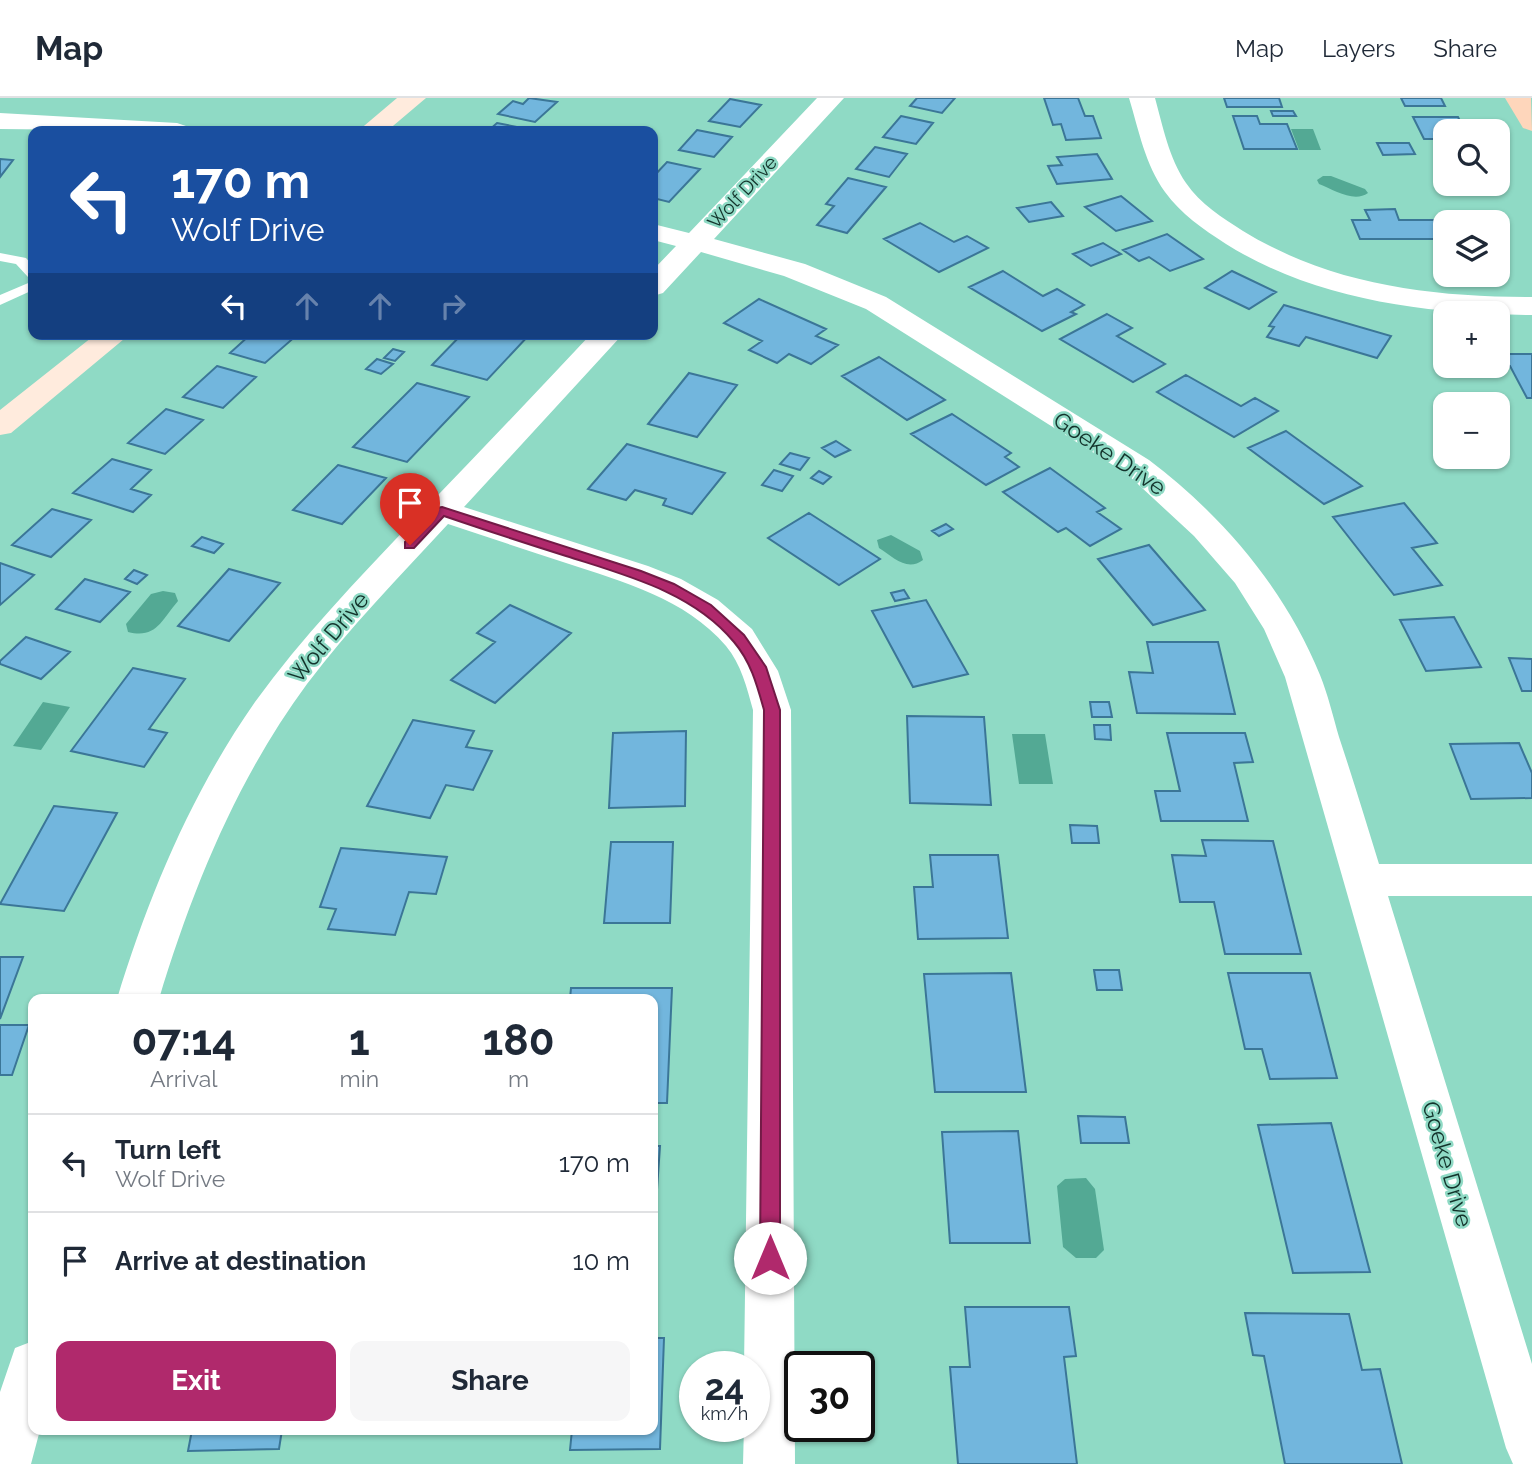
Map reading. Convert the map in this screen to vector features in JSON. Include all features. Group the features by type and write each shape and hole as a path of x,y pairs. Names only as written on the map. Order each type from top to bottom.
{"main road":[{"path":"1517,98 1532,123"}],"street":[{"path":"377,126 413,98"},
{"name":"Wolf Drive","path":"658,282 831,98"},
{"path":"1142,98 1163,168 1177,190 1202,216 1234,238 1314,275 1369,291 1458,304 1532,306"},
{"path":"0,121 88,126"},
{"name":"Goeke Drive","path":"658,233 779,263 830,281 876,303 1138,467 1206,528 1247,575 1281,628 1303,677 1532,1448"},
{"path":"0,426 108,340"},
{"name":"Wolf Drive","path":"139,994 151,952 193,845 245,749 293,678 345,614 602,340"},
{"path":"442,511 669,587 706,608 739,638 760,671 772,710 769,1464"},
{"path":"1365,880 1532,880"},
{"path":"5,1464 28,1383"}],"lane":[{"path":"0,257 21,261 28,269"},
{"path":"0,301 28,287"}],"shaded area":[{"path":"1291,129 1313,129 1321,150 1299,150"},
{"path":"1323,176 1331,176 1365,189 1368,193 1357,197 1337,192 1319,184 1317,180"},
{"path":"891,535 920,551 923,560 906,564 879,548 877,540"},
{"path":"163,591 175,593 178,601 157,627 145,633 128,632 126,624 151,594"},
{"path":"43,702 70,707 41,750 13,746"},
{"path":"1012,734 1045,734 1053,784 1019,784"},
{"path":"1086,1178 1095,1189 1104,1250 1096,1258 1076,1258 1063,1247 1057,1186 1065,1179"}],"building":[{"path":"529,98 557,102 535,122 498,114 513,101 523,104"},
{"path":"917,98 955,98 942,113 910,106"},
{"path":"1044,98 1078,98 1085,116 1093,116 1101,138 1066,140 1061,124 1053,125"},
{"path":"1224,98 1279,98 1282,107 1227,107"},
{"path":"1401,98 1441,98 1445,106 1405,106"},
{"path":"730,99 761,105 740,127 709,121"},
{"path":"1271,111 1293,111 1296,116 1273,116"},
{"path":"901,116 933,123 916,144 883,137"},
{"path":"1233,116 1257,116 1260,124 1287,124 1297,149 1244,149"},
{"path":"1413,117 1458,117 1459,119 1433,119 1433,139 1424,139"},
{"path":"697,130 732,137 714,157 679,150"},
{"path":"1377,143 1409,143 1415,154 1383,155"},
{"path":"875,147 907,154 889,177 856,169"},
{"path":"1097,154 1112,179 1057,184 1048,166 1062,165 1057,157"},
{"path":"0,159 13,160 0,177"},
{"path":"667,162 700,169 669,202 658,199 658,172"},
{"path":"848,178 886,187 847,233 817,225 834,206 826,204"},
{"path":"1121,196 1152,221 1116,231 1085,207"},
{"path":"1051,202 1063,216 1029,222 1017,208"},
{"path":"1395,209 1399,220 1433,220 1433,239 1360,239 1352,220 1370,220 1365,210"},
{"path":"920,223 954,242 967,236 988,248 939,272 884,239"},
{"path":"1167,234 1203,259 1170,271 1149,257 1139,261 1123,250"},
{"path":"1103,243 1121,254 1091,266 1073,254"},
{"path":"1003,271 1043,296 1057,289 1084,305 1071,312 1076,314 1042,331 969,287"},
{"path":"1232,271 1276,292 1249,309 1205,288"},
{"path":"759,299 826,329 816,336 838,345 811,364 789,354 777,363 749,350 762,341 724,323"},
{"path":"1284,305 1391,336 1377,358 1306,337 1299,346 1267,337 1274,327 1269,326"},
{"path":"1107,314 1132,328 1117,336 1165,364 1133,382 1060,339"},
{"path":"244,340 291,340 265,363 230,353"},
{"path":"456,340 524,340 487,380 432,365"},
{"path":"393,349 404,352 395,361 384,358"},
{"path":"1510,354 1532,354 1532,398 1527,398 1510,366"},
{"path":"879,357 945,400 907,420 842,376"},
{"path":"377,359 393,364 381,374 366,369"},
{"path":"217,366 256,377 223,408 183,397"},
{"path":"689,373 737,385 697,437 648,424"},
{"path":"1186,375 1241,406 1255,398 1278,411 1234,437 1157,392"},
{"path":"417,383 469,397 407,462 353,447"},
{"path":"166,409 203,420 165,454 128,443"},
{"path":"952,414 1011,453 1005,457 1019,467 986,485 911,434"},
{"path":"1286,431 1362,486 1324,504 1248,448"},
{"path":"836,441 850,450 835,457 822,448"},
{"path":"627,444 725,473 692,514 663,505 666,499 635,490 626,500 588,489"},
{"path":"790,453 809,458 800,470 780,464"},
{"path":"112,459 151,470 131,489 151,495 133,512 73,493"},
{"path":"338,465 386,478 342,524 293,510"},
{"path":"1050,468 1105,508 1097,512 1121,529 1090,546 1066,528 1058,532 1003,492"},
{"path":"774,470 793,476 782,491 762,485"},
{"path":"819,471 831,477 823,484 811,478"},
{"path":"1404,503 1437,543 1412,548 1442,585 1394,595 1333,517"},
{"path":"52,509 91,520 51,557 12,545"},
{"path":"809,513 880,559 839,585 768,538"},
{"path":"946,524 953,529 939,536 932,531"},
{"path":"202,537 223,544 214,553 192,546"},
{"path":"1149,545 1205,610 1153,625 1098,559"},
{"path":"0,563 34,575 0,605"},
{"path":"229,569 280,583 229,641 178,626"},
{"path":"134,570 147,575 137,584 125,579"},
{"path":"85,579 130,592 100,622 56,609"},
{"path":"904,590 909,598 895,601 891,593"},
{"path":"926,600 968,674 913,687 872,611"},
{"path":"510,605 571,633 495,703 451,680 495,642 477,633"},
{"path":"1454,617 1481,667 1426,671 1400,620"},
{"path":"26,637 70,652 41,679 0,664"},
{"path":"1147,642 1218,642 1235,714 1137,713 1129,672 1153,673"},
{"path":"1509,658 1532,659 1532,691 1522,691"},
{"path":"133,668 185,679 149,729 167,733 144,767 71,751"},
{"path":"1090,702 1109,702 1112,717 1092,717"},
{"path":"907,716 984,717 991,805 910,803"},
{"path":"413,720 474,731 466,747 492,751 473,790 446,785 430,818 367,806"},
{"path":"1094,725 1110,725 1111,740 1095,739"},
{"path":"686,731 685,806 609,808 613,733"},
{"path":"1167,733 1245,733 1253,762 1234,763 1248,821 1161,821 1155,791 1180,791"},
{"path":"1519,743 1532,773 1532,798 1471,799 1450,744"},
{"path":"54,806 117,813 64,911 0,904"},
{"path":"1070,825 1097,826 1099,843 1072,843"},
{"path":"1202,840 1273,841 1301,954 1225,954 1214,902 1180,902 1172,855 1206,856"},
{"path":"611,842 673,842 670,923 604,923"},
{"path":"341,848 447,857 436,894 409,892 395,935 328,929 336,909 320,907"},
{"path":"930,855 998,855 1008,938 918,939 914,887 933,887"},
{"path":"0,957 23,957 0,1019"},
{"path":"1094,970 1119,970 1122,990 1097,990"},
{"path":"1011,973 1026,1092 935,1092 924,974"},
{"path":"1228,973 1310,973 1337,1078 1270,1079 1262,1049 1245,1049"},
{"path":"571,988 672,988 667,1103 658,1103 658,994 570,994"},
{"path":"0,1025 28,1025 12,1075 0,1075"},
{"path":"1078,1116 1125,1117 1129,1143 1081,1143"},
{"path":"1331,1123 1370,1272 1293,1273 1258,1125"},
{"path":"1018,1131 1030,1243 950,1243 942,1132"},
{"path":"965,1307 1069,1307 1076,1356 1064,1357 1077,1464 958,1464 950,1367 970,1367"},
{"path":"1245,1313 1349,1314 1362,1370 1380,1369 1402,1464 1285,1464 1264,1356 1253,1355"},
{"path":"658,1338 664,1338 660,1449 570,1450 572,1435 658,1435"},
{"path":"191,1435 281,1435 279,1449 188,1451"}],"route":[{"path":"410,545 442,511 636,574 669,587 706,608 739,638 760,671 772,710 770,1258"}]}
